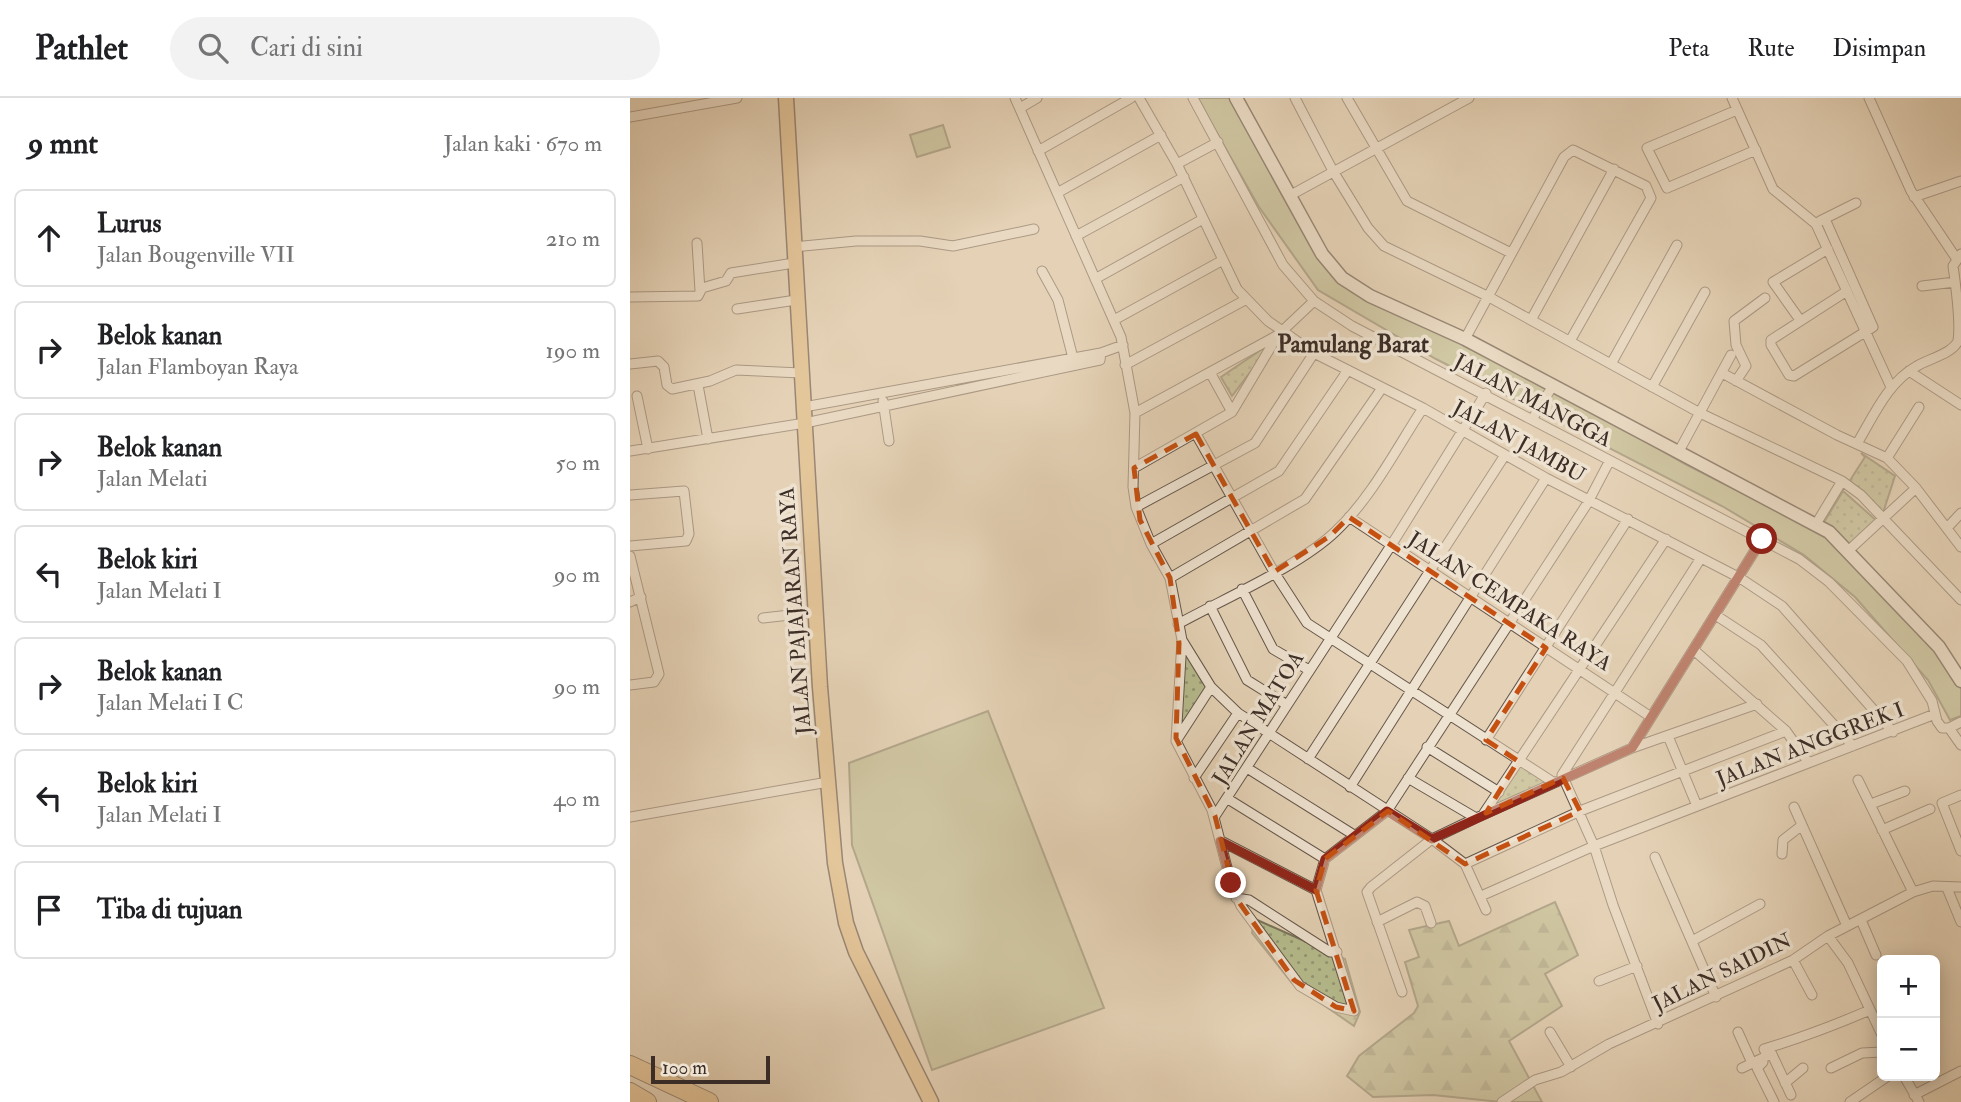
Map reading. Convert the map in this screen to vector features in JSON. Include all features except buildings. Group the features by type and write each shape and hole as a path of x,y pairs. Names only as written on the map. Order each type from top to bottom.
{"highway":[{"path":"630,1065 709,1102"},
{"path":"630,1092 647,1102"}],"main road":[{"name":"JALAN PAJAJARAN RAYA","path":"786,98 796,300 835,863 846,923 861,963 931,1102"}],"street":[{"path":"630,117 683,103 737,98"},
{"path":"1015,98 1123,345 1135,413 1136,507 1151,544 1170,578 1182,640 1176,741 1215,816 1236,898 1294,980 1336,1007 1352,1012 1354,1009 1316,890 1325,859 1387,811 1589,500 1609,462"},
{"path":"1020,108 1037,98"},
{"path":"1038,151 1131,98"},
{"path":"1125,365 1245,300 1184,177 1139,98"},
{"name":"JALAN MANGGA","path":"1193,98 1283,265 1314,301 1343,321 1486,393 1609,462 1762,539 1817,572 1881,631 1907,661 1932,701 1935,714"},
{"path":"1236,98 1322,254 1342,278 1370,296 1465,339 1816,524 1848,551 1939,647 1961,681"},
{"path":"1295,98 1333,171 1368,228 1384,246 1489,297 1700,413 1842,481 1861,495 1961,600"},
{"path":"1347,98 1400,192 1415,207 1511,253"},
{"path":"1289,196 1469,98"},
{"path":"1732,98 1773,189 1820,222 1873,327 1792,376 1770,342 1847,290"},
{"path":"1858,442 1894,384 1909,371 1956,345 1961,329 1953,266 1959,256 1914,197 1869,98"},
{"path":"1737,110 1647,148 1667,188 1756,150"},
{"path":"1057,193 1161,135"},
{"path":"1177,164 1218,142"},
{"path":"1465,339 1568,152 1580,151 1646,186 1651,198 1570,341"},
{"path":"1531,320 1614,169"},
{"path":"1076,236 1184,177"},
{"path":"1914,197 1961,181"},
{"path":"1820,222 1856,203"},
{"path":"1095,279 1203,219"},
{"path":"1820,222 1828,249 1883,373 1894,384"},
{"path":"793,247 856,241 920,241 953,246 1034,229"},
{"path":"630,297 698,296 697,243"},
{"path":"1611,364 1677,246"},
{"path":"1800,320 1774,288 1773,282 1828,249"},
{"path":"1114,320 1223,260"},
{"path":"700,291 726,281 731,273 794,263"},
{"path":"1042,271 1060,305 1073,358"},
{"path":"1922,286 1955,282"},
{"path":"1652,387 1705,292"},
{"path":"1736,380 1746,366 1735,345 1734,321 1765,298"},
{"path":"737,309 796,300"},
{"name":"JALAN JAMBU","path":"1245,300 1280,333 1423,408 1546,478 1740,578 1782,606 1893,732"},
{"path":"1134,468 1232,412 1280,333 1314,301"},
{"path":"1135,413 1211,374 1265,339 1280,333"},
{"path":"630,451 805,423 1101,353 1123,345"},
{"path":"1136,507 1255,443 1314,352"},
{"path":"1006,375 1100,360 1101,353"},
{"path":"1678,453 1731,355"},
{"path":"630,364 658,361 664,368 669,388 698,385 736,370 801,373"},
{"path":"1151,544 1284,466 1348,370"},
{"path":"1909,371 1961,405"},
{"path":"1722,373 1837,435 1858,442 1887,458 1916,488 1961,547"},
{"path":"1211,374 1232,412"},
{"path":"804,407 971,383"},
{"path":"698,385 708,439"},
{"path":"1533,418 1552,387"},
{"path":"1170,578 1311,494 1382,388"},
{"path":"1392,544 1465,431 1486,393"},
{"path":"1947,397 1961,393"},
{"path":"881,394 889,441"},
{"path":"637,396 648,449"},
{"path":"1887,458 1919,407"},
{"path":"1178,624 1274,572 1330,536 1349,517 1423,408"},
{"path":"1196,434 1304,620 1553,782"},
{"path":"1308,759 1505,456"},
{"path":"1350,787 1546,478"},
{"path":"1816,524 1842,481"},
{"path":"1848,551 1916,488"},
{"path":"630,495 684,491 689,534 685,541 630,547"},
{"path":"1947,528 1961,513"},
{"name":"JALAN CEMPAKA RAYA","path":"1349,517 1469,599 1651,716"},
{"path":"1486,740 1628,519"},
{"path":"1479,816 1499,792 1666,539"},
{"path":"1632,748 1717,616 1762,539"},
{"name":"JALAN MATOA","path":"1215,816 1392,544"},
{"path":"630,556 659,674 654,682 630,685"},
{"path":"1563,778 1701,558"},
{"path":"1242,589 1273,649 1309,670"},
{"path":"630,602 642,597"},
{"path":"1210,606 1247,680 1287,705"},
{"path":"763,618 817,612"},
{"path":"1717,616 1761,645 1853,746"},
{"path":"1182,640 1211,687 1238,713 1432,839 1465,864 1486,911"},
{"path":"1695,651 1786,731 1808,762"},
{"path":"1176,741 1211,687"},
{"path":"1402,992 1367,892 1432,839 1632,748 1757,704"},
{"path":"1194,778 1238,713"},
{"path":"1935,714 1941,726 1949,728 1961,722"},
{"name":"JALAN ANGGREK I","path":"1481,896 1594,846 1935,714"},
{"path":"1949,728 1961,745"},
{"path":"1465,864 1580,811 1786,731"},
{"path":"1668,736 1697,806"},
{"path":"1427,747 1499,792"},
{"path":"1247,768 1354,835"},
{"path":"1408,778 1479,816"},
{"path":"1563,778 1594,846 1658,1024"},
{"path":"1858,780 1913,892"},
{"path":"630,817 828,782"},
{"path":"1871,804 1905,791"},
{"path":"1961,795 1942,803 1961,851"},
{"path":"1228,799 1325,859"},
{"path":"1794,807 1847,926"},
{"path":"1882,831 1930,808"},
{"path":"1782,854 1782,843 1801,826"},
{"path":"1220,841 1316,890"},
{"path":"1655,857 1716,997"},
{"name":"JALAN SAIDIN","path":"1502,1102 1520,1088 1571,1067 1609,1045 1793,960 1828,936 1913,892 1933,886 1961,887"},
{"path":"1947,888 1961,922"},
{"path":"1236,898 1249,900 1330,952 1337,952"},
{"path":"1377,922 1417,902 1423,903 1431,923"},
{"path":"1692,942 1760,904"},
{"path":"1861,920 1876,954"},
{"path":"1828,936 1848,963 1877,1025"},
{"path":"1793,960 1812,995"},
{"path":"1600,981 1637,966"},
{"path":"1742,1068 1766,1056 1763,1049 1790,1038 1818,1033 1870,1010"},
{"path":"1550,1032 1571,1067"},
{"path":"1738,1032 1752,1063"},
{"path":"1770,1047 1772,1058 1791,1095"},
{"path":"1831,1068 1862,1053 1877,1052"},
{"path":"1772,1058 1757,1068 1774,1102"},
{"path":"1785,1083 1803,1068"},
{"path":"1906,1081 1916,1099 1961,1071"},
{"path":"1850,1102 1881,1081"}],"highlighted area":[{"path":"1196,434 1274,572 1330,536 1349,517 1546,648 1486,740 1518,761 1486,813 1563,778 1580,811 1465,864 1388,811 1325,859 1316,890 1354,1011 1336,1007 1294,980 1236,898 1215,816 1176,738 1179,643 1170,578 1140,520 1134,468"}],"green space":[{"path":"1197,98 1231,98 1294,214 1341,278 1554,388 1685,464 1817,531 1837,545 1901,605 1961,686 1961,716 1950,720 1928,680 1855,597 1804,555 1722,506 1436,359 1318,290 1259,207"},
{"path":"943,125 950,147 917,157 910,135"},
{"path":"1274,341 1232,396 1221,377"},
{"path":"1861,453 1895,476 1881,519 1847,485 1865,457"},
{"path":"1843,491 1877,521 1851,553 1821,527"},
{"path":"1182,640 1211,687 1175,737"},
{"path":"988,711 1104,1008 932,1070 852,845 849,763"},
{"path":"1520,763 1550,781 1490,808"},
{"path":"1555,902 1578,955 1545,974 1562,1006 1509,1041 1542,1102 1501,1102 1433,1095 1373,1097 1347,1076 1359,1056 1414,1013 1418,1006 1405,962 1419,957 1409,930 1449,921 1459,946"},
{"path":"1255,919 1345,959 1360,1012 1354,1026 1292,983 1252,933"}],"district":[{"name":"Pamulang Barat","path":"1353,344"}],"route":[{"path":"1231,883 1220,841 1229,843 1316,890 1325,859 1387,811 1432,839 1632,748 1717,616 1762,539"}]}
